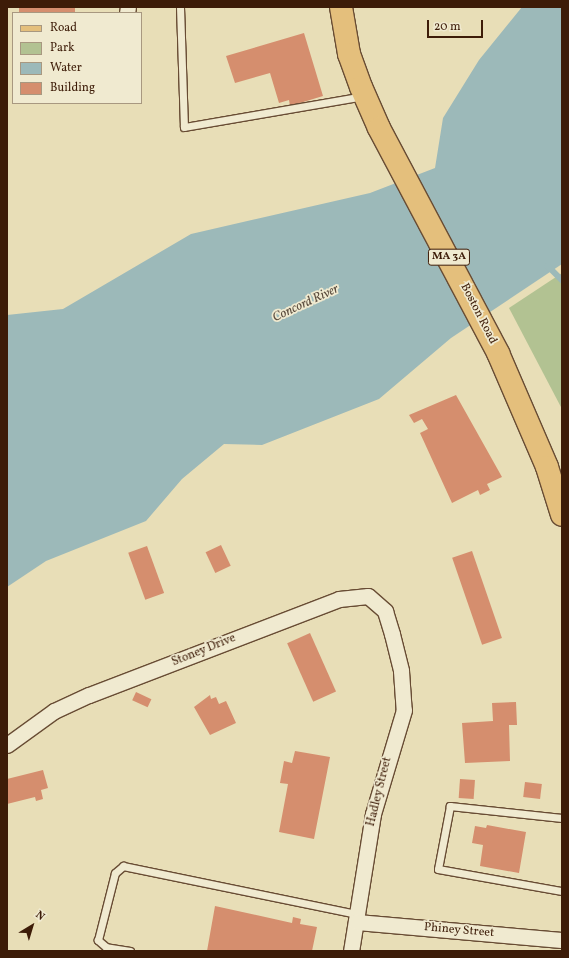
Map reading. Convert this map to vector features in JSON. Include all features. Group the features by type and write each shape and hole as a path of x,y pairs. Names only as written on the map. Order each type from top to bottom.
{"main road":[{"name":"Boston Road","path":"341,7 349,54 365,96 379,128 399,161 498,353 547,467 562,515"}],"street":[{"name":"Stoney Drive","path":"7,745 54,711 89,695 339,599 368,596 385,612 392,634"},
{"name":"Hadley Street","path":"351,951 373,814 404,710 401,671 392,634"},
{"name":"Phiney Street","path":"357,918 562,940"}],"lane":[{"path":"180,7 184,127 365,96"},
{"path":"562,818 450,806 438,869 562,891"},
{"path":"130,951 106,947 98,940 115,873 123,866 357,918"}],"green space":[{"path":"562,273 562,409 509,308"}],"water":[{"name":"Concord River","path":"522,7 562,7 562,264 451,338 379,399 262,445 224,444 182,479 146,521 46,561 7,587 7,315 63,309 191,234 370,193 435,168 443,118 479,60"}],"building":[{"path":"19,7 75,7 75,12 19,12"},
{"path":"304,33 323,96 290,106 289,100 279,103 270,73 235,83 226,56"},
{"path":"456,395 502,477 487,484 490,490 480,495 478,490 452,503 420,433 428,429 422,419 414,423 409,415"},
{"path":"221,545 231,566 215,573 206,552"},
{"path":"147,546 164,593 145,600 128,553"},
{"path":"472,551 502,638 482,645 452,558"},
{"path":"310,633 336,691 313,702 287,643"},
{"path":"136,692 151,699 148,707 132,700"},
{"path":"210,695 211,699 216,697 219,704 226,701 236,723 210,735 194,707"},
{"path":"516,702 517,725 509,725 510,761 465,763 462,723 493,721 492,703"},
{"path":"295,751 330,757 314,839 279,832 288,784 280,783 284,761 292,763"},
{"path":"43,770 48,788 41,790 43,799 36,801 35,797 7,804 7,779"},
{"path":"460,779 475,780 474,799 459,798"},
{"path":"525,782 542,784 540,799 523,797"},
{"path":"487,825 526,832 519,873 480,866 483,845 472,843 475,826 486,828"},
{"path":"215,906 292,923 293,917 301,919 300,924 317,927 312,951 207,951"}],"waterway":[{"path":"548,266 562,280"}]}
